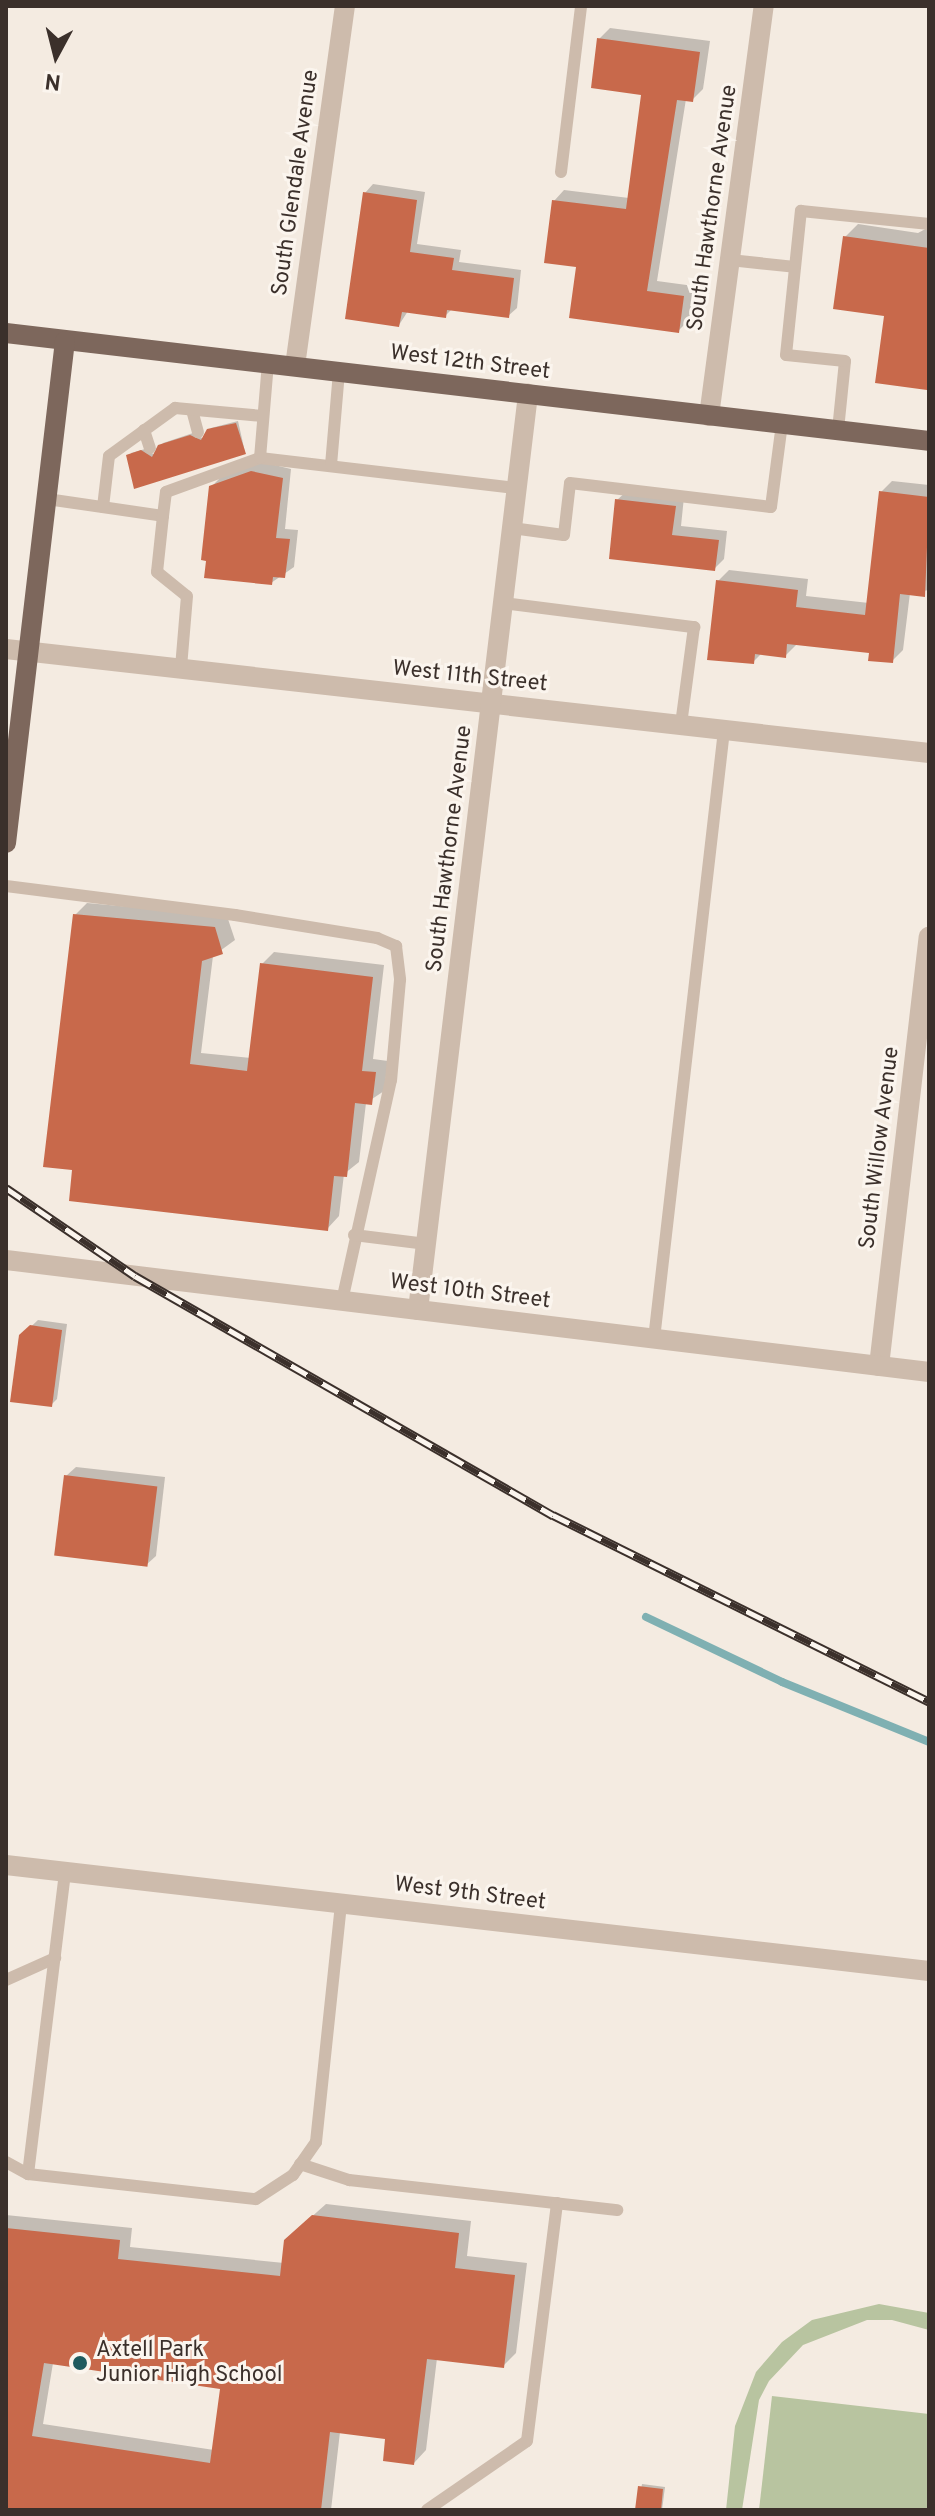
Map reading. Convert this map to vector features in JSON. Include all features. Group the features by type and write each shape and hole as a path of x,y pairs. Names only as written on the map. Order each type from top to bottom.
{"main road":[{"name":"West 12th Street","path":"6,333 929,441"},
{"path":"6,843 65,341"}],"street":[{"name":"South Glendale Avenue","path":"295,366 345,6"},
{"name":"South Hawthorne Avenue","path":"709,416 764,6"},
{"name":"South Hawthorne Avenue","path":"418,1310 528,394"},
{"name":"West 11th Street","path":"6,649 929,753"},
{"name":"South Willow Avenue","path":"879,1366 929,937"},
{"name":"West 10th Street","path":"6,1260 929,1372"},
{"name":"West 9th Street","path":"6,1865 929,1971"}],"lane":[{"path":"561,172 581,6"},
{"path":"838,430 845,361 786,355 801,211 929,224"},
{"path":"730,260 795,267"},
{"path":"260,458 268,363"},
{"path":"331,465 339,371"},
{"path":"103,507 109,456 175,408 263,416"},
{"path":"192,410 198,432"},
{"path":"512,528 564,535 570,483 771,507 782,424"},
{"path":"144,430 150,448"},
{"path":"181,668 187,596 157,572 163,486 260,458 517,488"},
{"path":"47,499 163,516"},
{"path":"503,603 694,627 681,725"},
{"path":"654,1339 724,730"},
{"path":"6,886 235,915 377,938 396,946 400,980 391,1080 354,1235 342,1301"},
{"path":"354,1235 426,1244"},
{"path":"28,2174 65,1872"},
{"path":"6,2162 28,2174 256,2199 293,2175 316,2142 341,1903"},
{"path":"6,1980 55,1958"},
{"path":"300,2164 349,2180 617,2210"},
{"path":"427,2510 527,2441 557,2203"}],"green space":[{"path":"879,2304 929,2313 929,2330 892,2320 867,2320 803,2345 769,2381 759,2400 742,2510 726,2510 735,2426 756,2372 782,2342 812,2320"},
{"path":"772,2396 929,2414 929,2510 759,2510"}],"building":[{"path":"597,38 700,52 693,102 677,100 647,291 684,296 679,333 569,318 576,267 544,263 552,200 626,209 641,95 591,88"},
{"path":"363,192 417,200 410,252 454,258 452,270 514,278 509,318 447,310 446,318 402,312 399,327 345,319"},
{"path":"843,236 929,248 927,390 875,383 884,316 833,309"},
{"path":"236,423 246,454 134,489 126,455 141,450 152,457 158,445 190,435 201,440 207,429"},
{"path":"251,471 283,478 276,538 290,539 285,578 273,577 272,585 204,578 206,561 201,560 209,486"},
{"path":"879,491 929,497 925,597 900,594 893,663 868,661 869,653 787,644 786,658 755,654 754,664 707,660 716,580 798,590 796,607 865,615"},
{"path":"615,499 676,506 672,535 719,540 715,571 609,559"},
{"path":"73,914 215,927 223,954 202,961 190,1064 247,1071 260,963 373,977 362,1071 376,1072 372,1105 355,1103 347,1177 334,1176 328,1231 69,1201 72,1170 43,1167"},
{"path":"30,1325 62,1330 52,1407 10,1402 19,1335"},
{"path":"64,1475 157,1486 147,1567 54,1555"},
{"path":"312,2215 459,2233 455,2268 515,2275 504,2368 427,2359 414,2465 383,2461 385,2439 330,2432 321,2510 6,2510 6,2228 120,2240 118,2259 280,2276 284,2240","holes":["44,2363 220,2389 210,2463 32,2436"]},
{"path":"638,2486 663,2489 661,2510 635,2510"}],"waterway":[{"path":"646,1617 782,1682 929,1742"}],"railway":[{"path":"6,1188 135,1276 553,1515 929,1702"}],"place":[{"name":"Axtell Park Junior High School","path":"80,2363"}]}
